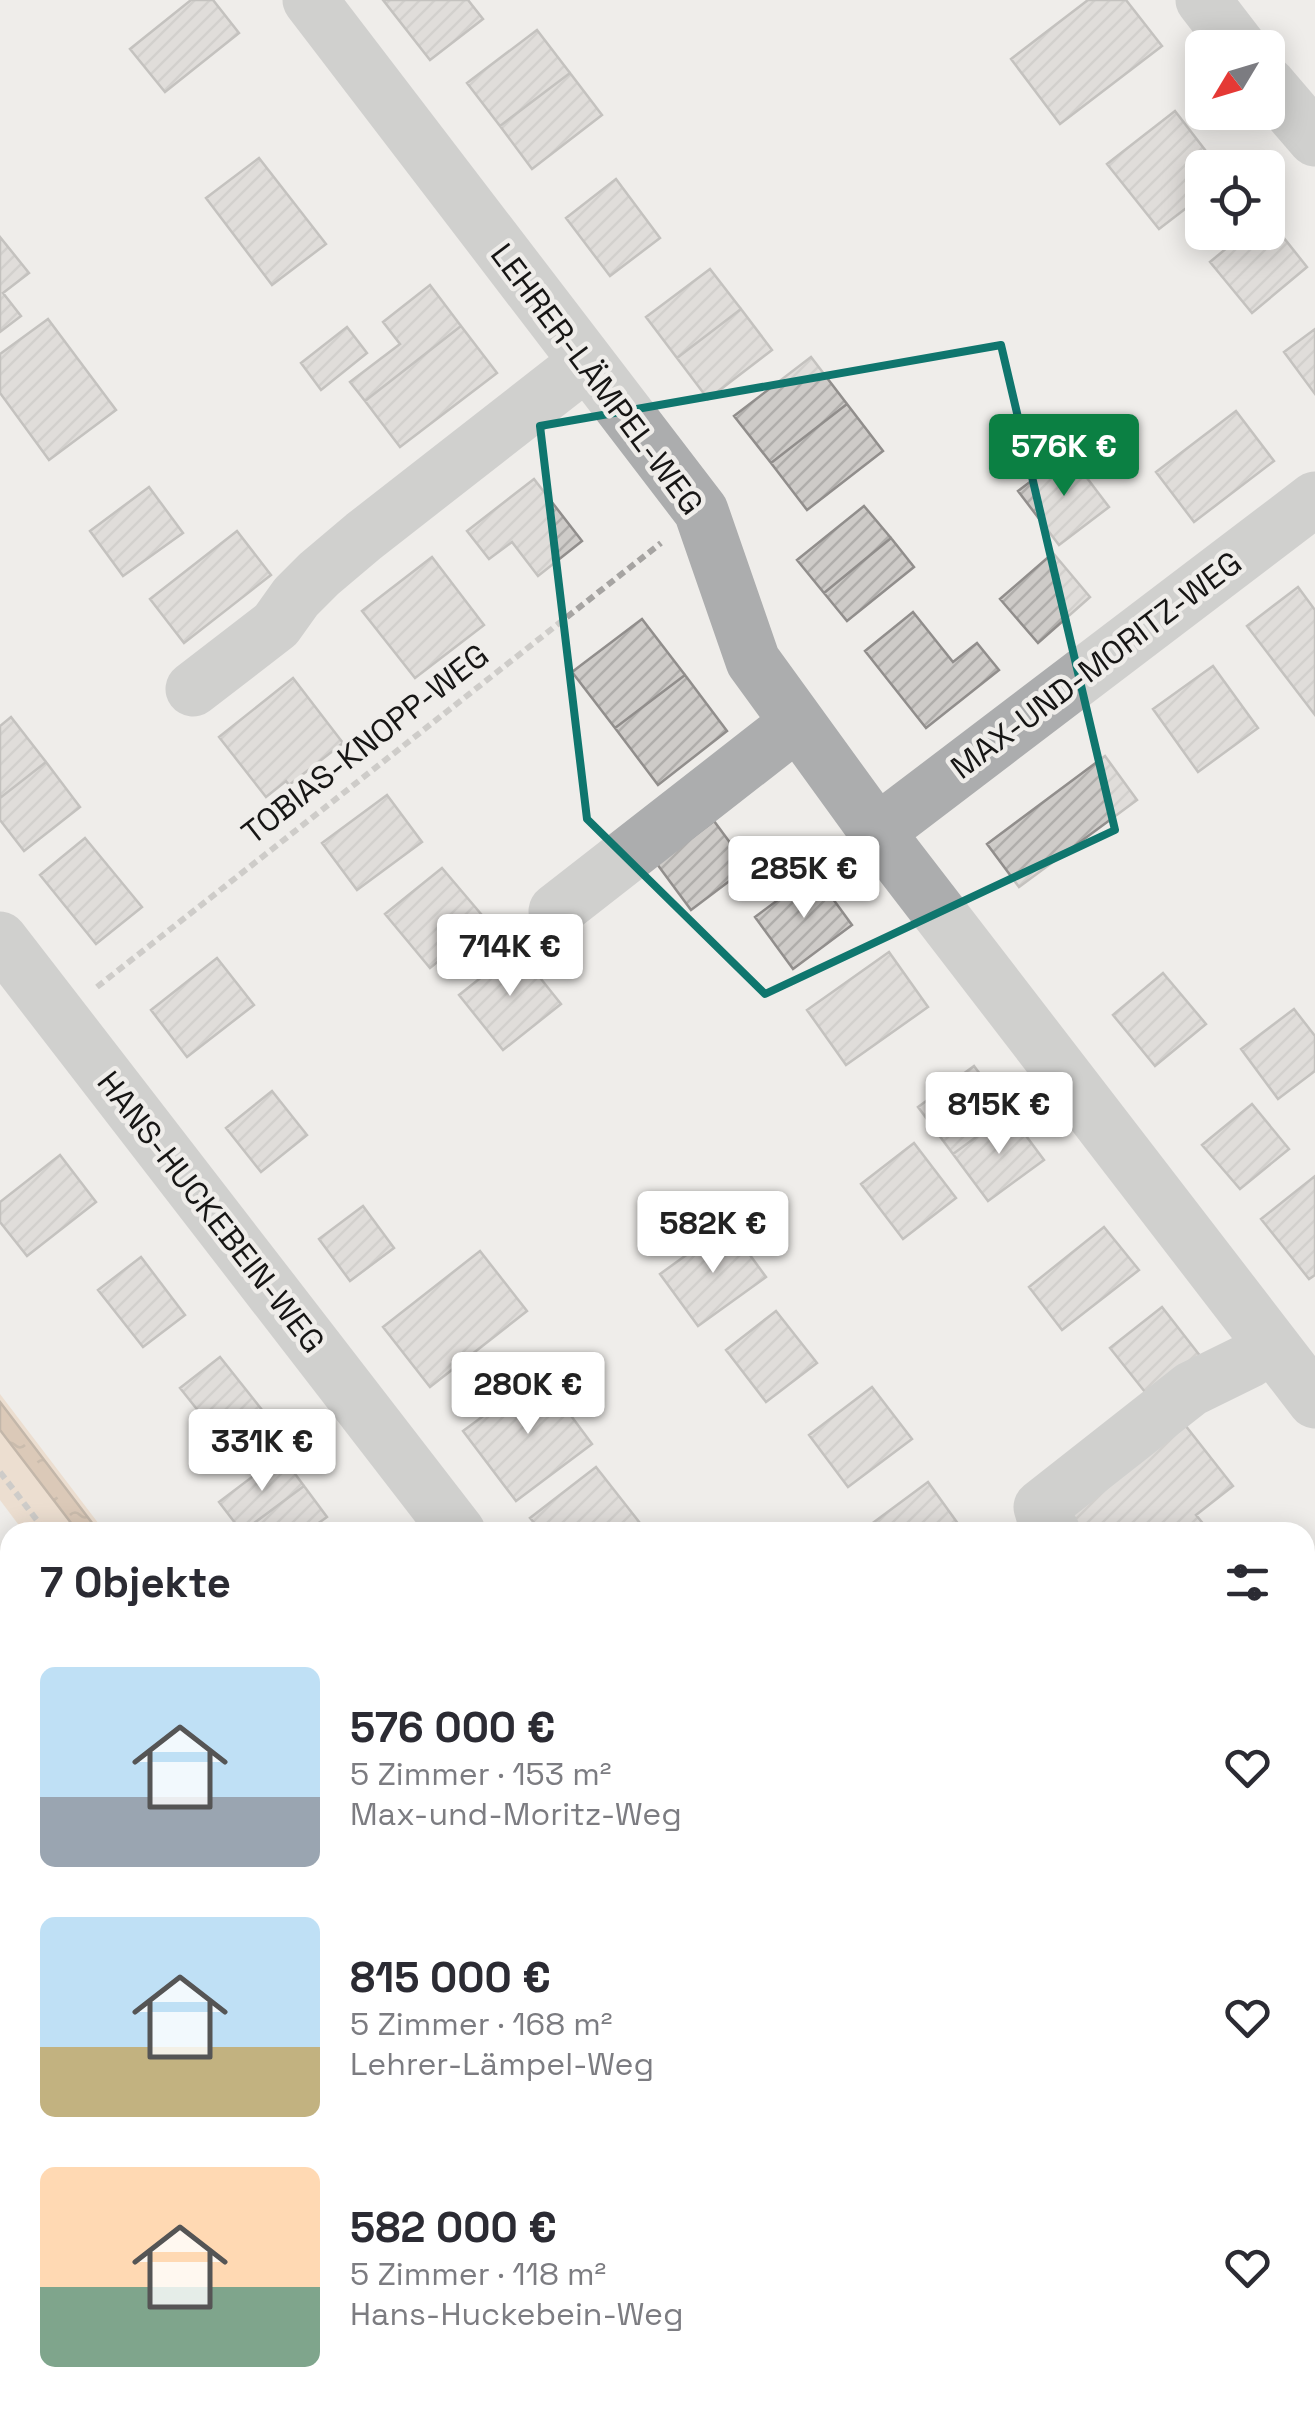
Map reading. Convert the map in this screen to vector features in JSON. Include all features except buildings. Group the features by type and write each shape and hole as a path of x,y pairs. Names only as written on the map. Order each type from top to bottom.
{"street":[{"name":"LEHRER-LÄMPEL-WEG","path":"310,0 701,511 752,661 877,832 1315,1401"},
{"path":"1203,0 1226,30"},
{"path":"1285,104 1315,138"},
{"path":"318,544 581,354"},
{"path":"192,689 276,625 319,574 581,354"},
{"name":"MAX-UND-MORITZ-WEG","path":"877,832 1315,499"},
{"path":"556,911 798,723"},
{"name":"HANS-HUCKEBEIN-WEG","path":"0,939 450,1522"},
{"path":"1045,1522 1041,1507 1191,1390 1250,1360 1272,1344"}],"path":[{"name":"TOBIAS-KNOPP-WEG","path":"61,1016 701,511"},
{"path":"0,1472 38,1522"}],"highlighted area":[{"path":"1001,345 1115,830 765,994 587,819 540,426"}],"shaded area":[{"path":"0,1394 97,1522 16,1522 0,1500"}],"water":[{"path":"0,1402 91,1522 70,1522 0,1430"}]}
